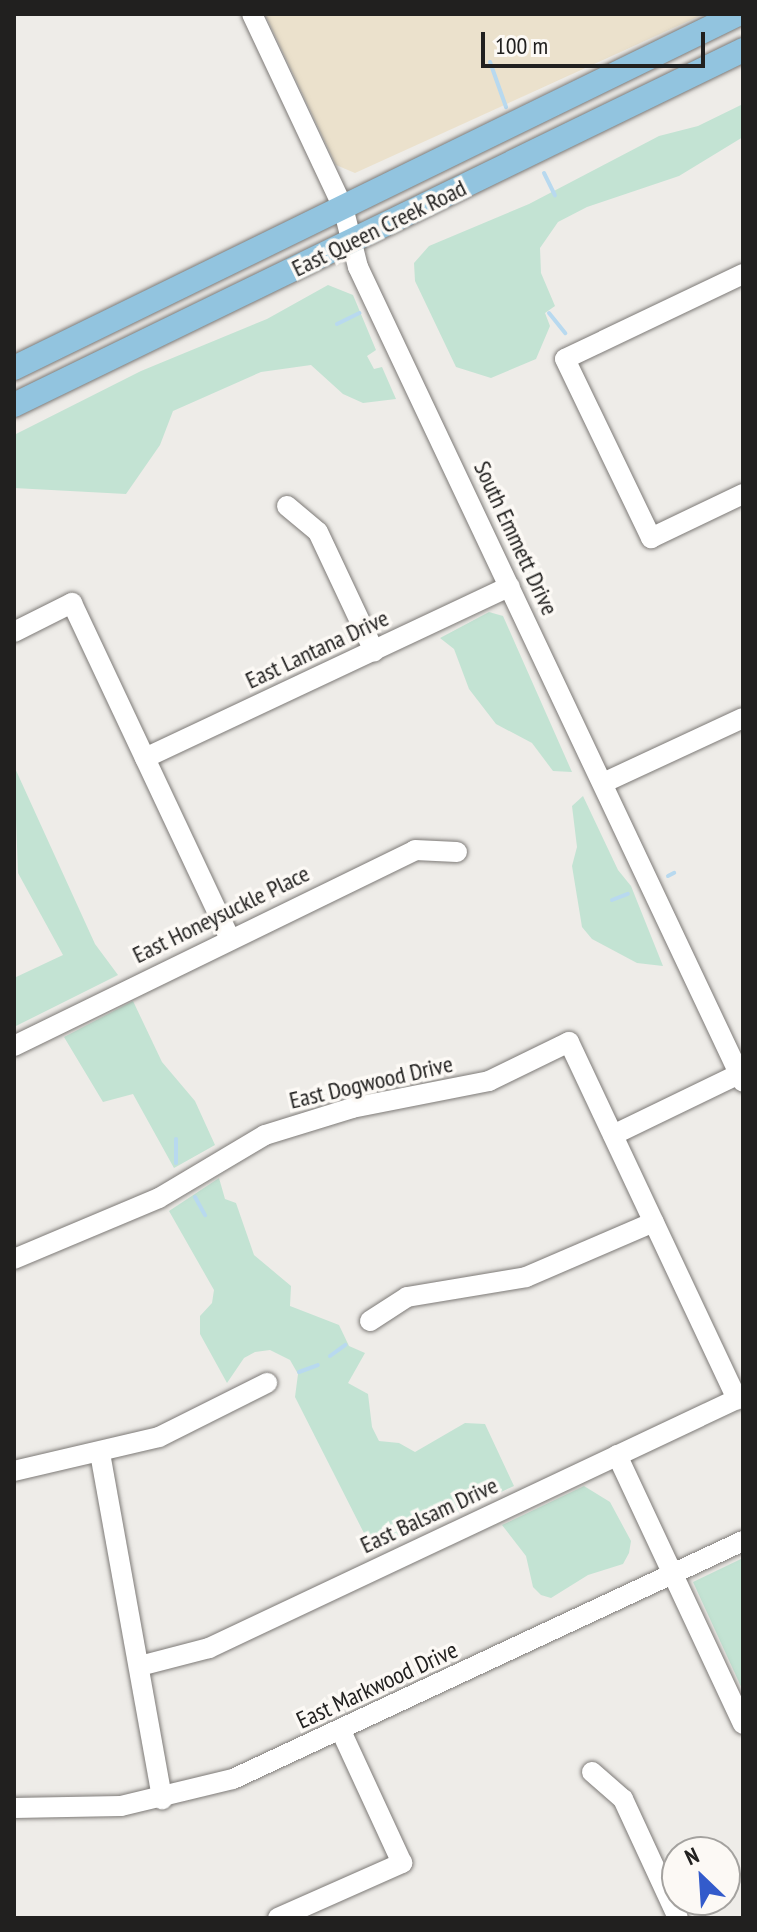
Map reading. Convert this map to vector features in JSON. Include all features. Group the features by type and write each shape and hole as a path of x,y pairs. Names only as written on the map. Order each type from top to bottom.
{"main road":[{"name":"East Queen Creek Road","path":"14,405 738,14"},
{"name":"East Queen Creek Road","path":"14,368 348,225 743,50"}],"street":[{"name":"South Emmett Drive","path":"252,14 348,225 358,267 741,1078"},
{"path":"743,274 565,359 651,538 743,494"},
{"path":"287,506 318,532 374,651"},
{"name":"East Lantana Drive","path":"145,758 510,586"},
{"path":"14,632 72,603 229,937"},
{"path":"603,783 741,725"},
{"name":"East Honeysuckle Place","path":"14,1046 229,937 415,850 457,852"},
{"name":"East Dogwood Drive","path":"14,1259 159,1198 265,1135 352,1108 489,1081 569,1042 613,1135"},
{"path":"370,1321 407,1297 526,1277 654,1222 613,1135 741,1078"},
{"name":"East Balsam Drive","path":"140,1666 209,1648 737,1399 654,1222"},
{"path":"14,1471 159,1437 267,1383"},
{"path":"100,1453 162,1799"},
{"path":"617,1455 743,1724"},
{"name":"East Markwood Drive","path":"14,1808 72,1809 162,1799 233,1779 743,1541"},
{"path":"278,1918 402,1863 341,1731"},
{"path":"592,1772 623,1799 678,1918"}],"shaded area":[{"path":"265,14 704,14 355,173 336,165"}],"green space":[{"path":"743,104 743,137 679,176 587,207 558,222 540,248 541,273 555,306 545,313 550,326 536,359 491,378 456,367 415,281 414,263 429,246 529,204 659,136 698,126"},
{"path":"328,285 353,295 376,350 367,356 374,369 382,367 396,399 363,403 343,394 311,365 261,372 173,411 160,445 126,494 14,488 14,435 141,371 267,319"},
{"path":"489,612 503,616 572,772 553,771 532,743 496,724 469,689 454,649 440,638"},
{"path":"14,766 95,944 118,975 14,1027 14,978 63,955 18,873"},
{"path":"583,796 618,870 631,886 663,966 637,963 592,939 582,927 572,866 577,847 572,806"},
{"path":"133,1001 162,1062 195,1101 215,1145 174,1168 133,1094 103,1102 64,1037"},
{"path":"219,1178 225,1199 236,1203 254,1255 291,1286 290,1306 339,1325 349,1346 365,1353 348,1383 368,1394 372,1427 379,1441 399,1443 415,1452 465,1423 485,1424 514,1486 435,1523 424,1523 417,1532 376,1551 371,1547 295,1397 298,1374 290,1360 270,1350 255,1352 244,1358 227,1383 200,1334 200,1316 212,1303 214,1290 169,1211"},
{"path":"584,1486 610,1502 631,1541 629,1553 623,1564 588,1575 551,1598 541,1595 533,1587 526,1556 502,1525"},
{"path":"743,1558 743,1691 693,1582"}],"waterway":[{"path":"490,62 506,107"},
{"path":"544,173 555,196"},
{"path":"337,324 360,313"},
{"path":"549,313 565,333"},
{"path":"668,876 674,873"},
{"path":"612,900 628,894"},
{"path":"176,1139 176,1163"},
{"path":"195,1197 205,1215"},
{"path":"330,1356 345,1345"},
{"path":"299,1372 318,1365"}]}
